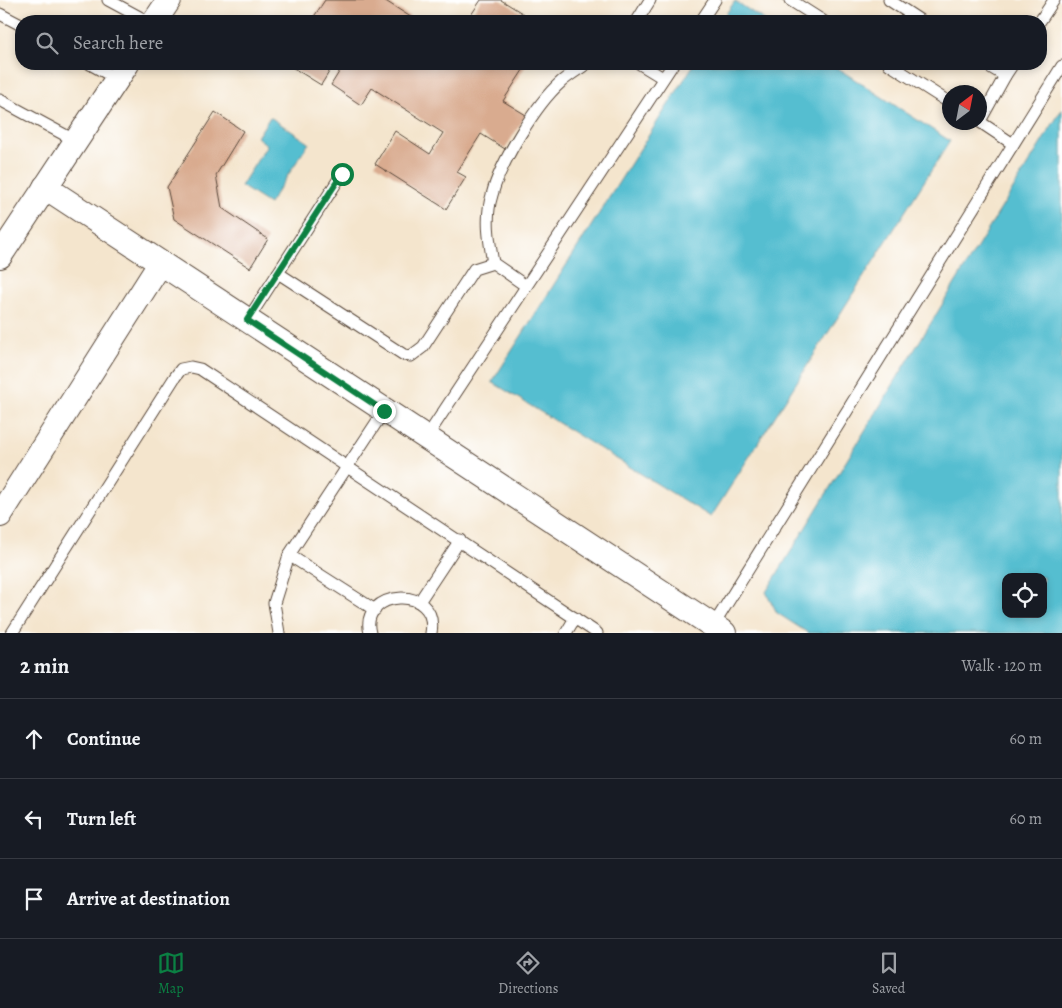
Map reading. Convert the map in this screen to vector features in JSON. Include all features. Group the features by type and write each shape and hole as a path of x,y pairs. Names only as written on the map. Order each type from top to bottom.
{"street":[{"path":"159,15 169,0"},
{"path":"0,256 122,71"},
{"path":"45,187 718,629"},
{"path":"0,515 160,264"}],"lane":[{"path":"108,0 136,15"},
{"path":"641,15 650,0"},
{"path":"705,15 715,0"},
{"path":"790,0 814,15"},
{"path":"889,0 912,15"},
{"path":"1044,15 1054,0"},
{"path":"0,14 15,23"},
{"path":"718,629 1062,66"},
{"path":"526,286 492,262 487,232 491,195 504,163 537,110 560,83 578,70"},
{"path":"650,70 664,78"},
{"path":"426,438 669,70"},
{"path":"898,70 942,98"},
{"path":"996,70 1005,76"},
{"path":"987,108 1009,70"},
{"path":"0,100 76,141"},
{"path":"987,126 1013,144"},
{"path":"247,320 342,174"},
{"path":"278,273 404,355 411,356 423,347 474,269 492,262"},
{"path":"12,633 181,369 191,367 200,369 460,540 597,633"},
{"path":"279,633 274,603 289,555 384,411"},
{"path":"419,602 460,540"},
{"path":"289,555 375,610"},
{"path":"370,633 372,615 380,604 392,598 406,597 419,602 428,613 432,626 431,633"},
{"path":"566,633 575,618"}],"water":[{"path":"735,1 757,15 725,15"},
{"path":"690,70 840,70 950,141 711,517 492,382"},
{"path":"1062,109 1062,633 808,633 777,613 766,592"},
{"path":"270,117 309,143 269,204 241,186 267,145 257,137"}],"building":[{"path":"325,0 384,0 408,15 315,15"},
{"path":"481,0 501,0 525,15 471,15"},
{"path":"297,70 330,70 321,85"},
{"path":"340,70 523,70 503,101 526,115 505,149 481,134 457,172 466,177 446,209 375,164 395,131 430,154 443,133 372,88 361,105 331,85"},
{"path":"215,112 243,131 216,175 222,208 268,239 250,268 174,219 167,187"}],"route":[{"path":"342,174 247,320 384,411"}]}
